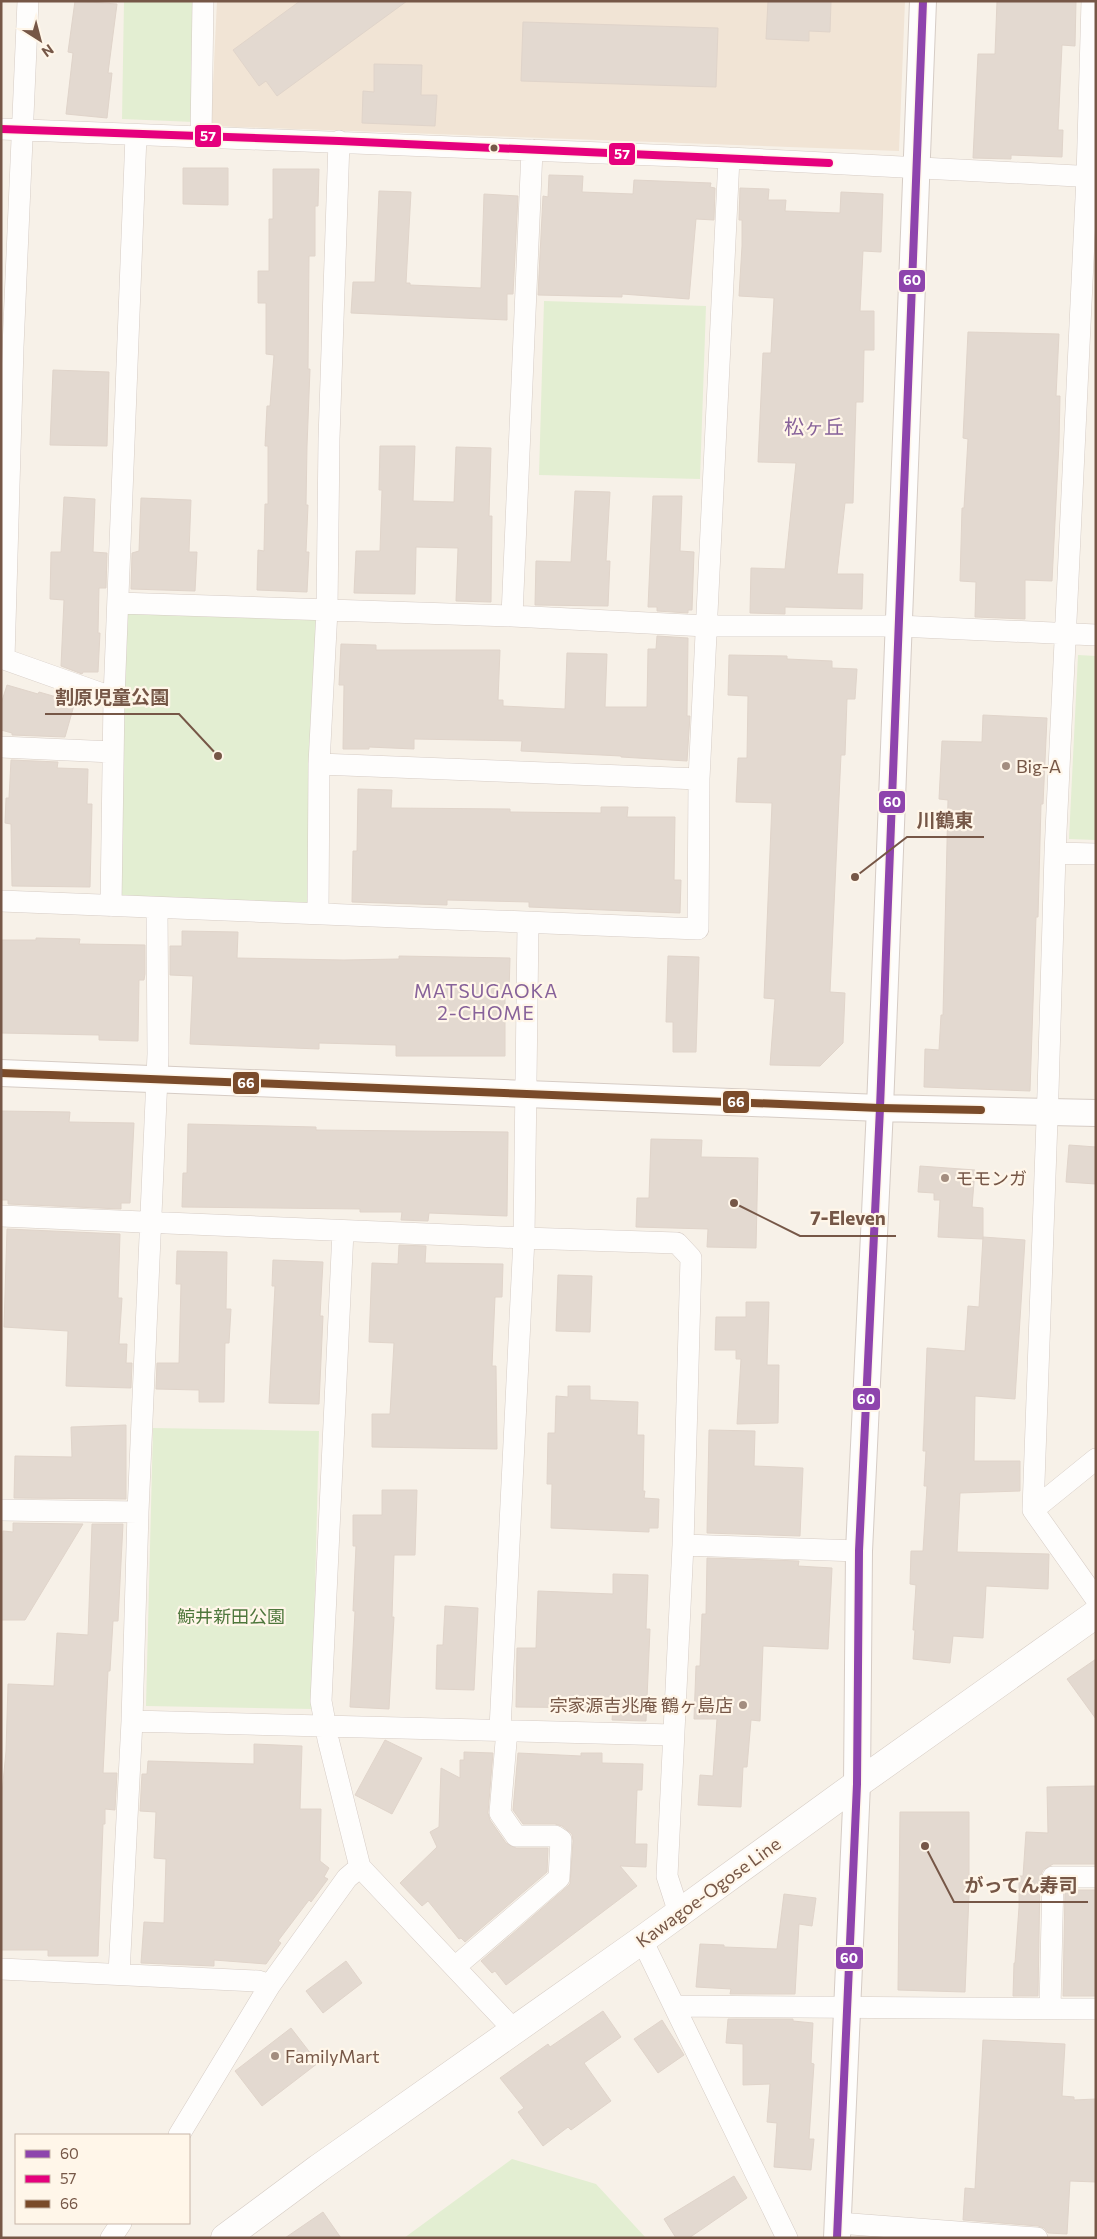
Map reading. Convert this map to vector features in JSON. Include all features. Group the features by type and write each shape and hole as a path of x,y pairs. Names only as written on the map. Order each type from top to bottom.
{"main road":[{"name":"Kawagoe-Ogose Line","path":"225,2238 680,1913 856,1784 1096,1614"}],"street":[{"path":"28,1 23,130 7,346 3,659 114,698"},
{"path":"201,136 203,1"},
{"path":"923,1 880,1108 859,1551 856,1784 838,2230 1037,2238"},
{"path":"1092,1 1091,177 1054,853 1048,1111 1033,1510 1096,1599"},
{"path":"1,129 729,158 1091,177"},
{"path":"111,906 114,698 136,134"},
{"path":"318,913 319,764 327,610 329,439 339,141"},
{"path":"512,616 532,150"},
{"path":"1,902 157,909 318,913 528,924 698,929 699,779 729,158"},
{"path":"118,603 512,616 706,626 898,626 1096,635"},
{"path":"1,747 114,752"},
{"path":"319,764 699,779"},
{"path":"1054,853 1096,854"},
{"path":"119,1974 132,1721 138,1512 157,1078 157,909"},
{"path":"455,1967 559,1878 561,1840 555,1836 516,1836 500,1813 524,1238 528,924"},
{"path":"1,1073 526,1092 880,1108 1096,1113"},
{"path":"1,1216 524,1238 677,1242 691,1258 683,1545 667,1876 680,1913"},
{"path":"343,1231 321,1701 325,1726 360,1867 514,2030"},
{"path":"1033,1510 1096,1459"},
{"path":"1,1510 138,1512"},
{"path":"683,1545 859,1551"},
{"path":"132,1721 673,1735"},
{"path":"180,2134 270,1985 346,1878 360,1867"},
{"path":"1050,2008 1053,1877 1096,1877"},
{"path":"642,1940 786,2238"},
{"path":"1,1969 258,1981 270,1985"},
{"path":"674,2006 1096,2009"},
{"path":"110,2238 120,2224"}],"shaded area":[{"path":"217,1 905,1 899,151 211,126"}],"green space":[{"path":"124,1 194,1 194,122 122,119"},
{"path":"544,301 706,306 700,479 539,475"},
{"path":"126,609 316,616 310,904 120,896"},
{"path":"1078,655 1096,656 1096,840 1069,839"},
{"name":"鯨井新田公園","path":"153,1428 319,1431 312,1709 146,1706"},
{"path":"512,2159 596,2184 646,2238 404,2238"}],"building":[{"path":"75,1 117,4 108,73 112,73 107,118 66,114 73,53 68,52"},
{"path":"300,1 407,1 277,96 266,81 259,86 233,50"},
{"path":"768,1 831,1 830,32 809,31 809,41 766,39"},
{"path":"997,1 1076,1 1075,46 1062,45 1058,130 1063,130 1062,157 1011,155 1011,159 973,158 978,54 995,54"},
{"path":"523,22 718,28 716,87 521,81"},
{"path":"374,64 422,65 421,95 437,95 435,126 362,123 363,91 374,92"},
{"path":"183,168 228,168 228,205 183,204"},
{"path":"273,169 319,169 318,206 315,206 315,256 309,256 308,369 310,369 306,552 309,552 307,592 257,590 258,550 264,551 265,504 268,504 268,446 265,446 267,406 270,406 274,355 266,354 266,303 258,303 258,271 269,271 269,219 273,219"},
{"path":"549,175 583,176 582,192 633,194 634,180 711,183 710,187 715,188 714,220 696,219 689,299 622,294 622,297 538,295 543,196 548,197"},
{"path":"740,188 769,189 768,200 786,200 785,211 840,213 841,192 883,194 881,252 863,251 860,311 874,311 874,350 864,350 863,402 856,402 853,503 845,503 837,574 863,574 862,609 785,607 785,614 750,613 751,568 785,569 796,463 758,462 763,353 771,353 774,298 739,296 742,246 742,220 739,220"},
{"path":"379,191 411,192 406,283 410,283 410,285 481,288 484,194 518,196 513,294 507,294 507,320 351,313 353,282 375,282"},
{"path":"968,332 1059,334 1056,396 1060,396 1059,443 1052,581 1025,580 1025,619 975,617 976,582 960,581 962,508 964,508 968,439 963,438"},
{"path":"53,370 109,372 107,446 50,445"},
{"path":"380,446 415,446 413,501 454,502 456,447 491,448 489,516 492,516 491,602 456,601 458,548 416,547 415,594 354,593 356,551 380,551 382,490 379,490"},
{"path":"575,491 610,492 606,561 610,561 608,606 535,605 536,561 571,562"},
{"path":"653,496 682,496 680,551 694,552 692,610 688,610 688,613 657,611 657,607 648,607"},
{"path":"64,497 95,499 93,552 107,553 106,588 99,588 98,633 100,633 98,672 83,672 82,674 61,666 64,600 50,599 51,552 61,552"},
{"path":"141,498 191,500 189,552 197,552 195,591 131,589 132,553 139,551"},
{"path":"657,636 688,638 687,716 690,716 687,761 521,751 522,741 414,739 414,749 369,747 369,749 343,749 344,685 339,685 341,644 376,645 376,650 500,650 498,700 503,700 503,706 565,709 567,653 607,654 605,707 647,707 648,649 656,649"},
{"path":"729,655 787,656 787,659 832,661 832,668 857,669 855,699 847,699 845,755 841,755 830,992 845,993 843,1043 820,1066 770,1065 775,999 764,998 772,803 736,802 738,758 747,758 748,696 728,695"},
{"path":"7,685 38,694 39,692 60,698 60,692 76,698 65,737 12,735 12,733 1,730 1,704"},
{"path":"983,715 1047,718 1043,804 1041,804 1030,1091 924,1087 925,1049 939,1050 941,1015 943,1015 948,800 939,799 942,741 982,742"},
{"path":"11,760 58,762 57,768 88,769 87,804 92,804 90,887 12,886 11,824 5,823 6,798 9,798"},
{"path":"358,789 392,790 391,808 510,809 510,812 601,813 601,807 628,807 627,817 675,817 674,880 681,880 680,913 529,907 529,902 447,900 447,905 352,902 353,851 357,851"},
{"path":"182,931 238,932 237,958 344,960 399,959 399,956 510,958 509,992 505,992 505,1056 396,1056 396,1045 319,1043 319,1049 190,1044 193,976 170,975 170,946 182,946"},
{"path":"36,938 80,939 79,944 145,945 144,980 139,980 138,1041 99,1040 99,1035 1,1033 1,940 36,940"},
{"path":"668,956 699,957 696,1052 673,1052 673,1022 666,1022"},
{"path":"1,1111 70,1112 69,1122 134,1123 130,1203 121,1203 121,1209 8,1204 8,1200 1,1200"},
{"path":"188,1124 316,1127 316,1130 508,1132 507,1216 429,1213 428,1221 401,1220 402,1212 360,1212 360,1209 182,1207 183,1173 187,1173"},
{"path":"651,1139 702,1140 701,1157 758,1158 756,1248 707,1247 708,1229 636,1227 637,1198 649,1198"},
{"path":"1069,1145 1096,1147 1096,1184 1066,1182"},
{"path":"920,1166 975,1170 972,1207 983,1208 983,1239 938,1237 940,1200 934,1200 934,1193 918,1192"},
{"path":"7,1229 120,1234 118,1298 122,1298 119,1344 127,1344 126,1363 132,1363 131,1388 66,1386 68,1331 4,1327"},
{"path":"983,1237 1025,1240 1015,1399 975,1396 974,1461 1020,1461 1020,1491 960,1493 957,1552 1049,1554 1048,1589 986,1586 983,1638 953,1636 950,1663 913,1659 916,1585 910,1584 911,1551 923,1551 927,1486 924,1486 926,1451 923,1451 927,1348 965,1351 968,1306 979,1307"},
{"path":"399,1245 426,1246 425,1263 503,1264 502,1297 495,1297 492,1366 496,1366 497,1449 372,1447 372,1414 390,1414 394,1343 369,1342 372,1263 398,1264"},
{"path":"177,1251 227,1252 226,1309 231,1309 229,1343 225,1343 224,1402 199,1402 199,1390 156,1389 157,1363 179,1363 181,1284 176,1284"},
{"path":"273,1260 323,1262 320,1316 323,1316 319,1404 269,1403 275,1286 272,1286"},
{"path":"558,1275 592,1276 590,1332 556,1331"},
{"path":"746,1302 769,1302 767,1365 779,1365 778,1423 737,1424 741,1359 736,1359 736,1350 715,1350 716,1317 746,1317"},
{"path":"568,1386 590,1386 590,1400 638,1402 637,1435 644,1435 644,1498 659,1499 658,1528 649,1528 649,1532 551,1528 552,1484 547,1484 548,1433 555,1433 556,1396 568,1397"},
{"path":"126,1425 126,1499 14,1498 15,1456 72,1457 71,1427"},
{"path":"709,1430 755,1431 754,1466 803,1468 800,1536 707,1533"},
{"path":"382,1490 417,1490 415,1555 394,1555 392,1617 394,1617 389,1709 350,1707 355,1611 353,1611 356,1546 353,1546 353,1515 382,1515"},
{"path":"13,1523 83,1524 25,1620 1,1620 3,1531 13,1532"},
{"path":"92,1524 123,1524 118,1621 113,1621 110,1671 108,1671 103,1773 117,1773 115,1810 105,1809 105,1824 103,1824 98,1956 48,1956 48,1950 1,1950 1,1804 6,1751 8,1684 54,1686 57,1633 88,1635"},
{"path":"707,1558 799,1561 798,1566 832,1568 828,1649 763,1646 760,1721 751,1720 747,1767 743,1767 741,1807 698,1805 700,1775 713,1776 717,1719 694,1719 696,1666 700,1666 702,1614 706,1614"},
{"path":"613,1574 648,1575 646,1629 650,1629 646,1721 612,1720 613,1708 516,1707 517,1648 536,1648 538,1591 613,1594"},
{"path":"445,1606 478,1608 474,1690 436,1689 437,1645 443,1645"},
{"path":"1096,1659 1096,1719 1067,1679"},
{"path":"385,1740 422,1758 392,1814 355,1795"},
{"path":"254,1744 302,1746 300,1809 321,1809 320,1861 329,1868 324,1877 328,1879 311,1902 309,1900 278,1941 281,1943 266,1964 214,1960 214,1966 141,1963 144,1922 164,1923 166,1859 154,1858 156,1812 140,1811 142,1774 147,1774 148,1761 254,1764"},
{"path":"464,1752 493,1753 488,1813 490,1820 506,1843 516,1848 548,1848 547,1872 465,1942 461,1938 459,1939 428,1901 422,1906 400,1883 437,1847 430,1832 439,1827 441,1768 460,1778 460,1760 464,1760"},
{"path":"518,1753 581,1756 581,1753 602,1753 602,1763 643,1764 642,1790 637,1790 635,1844 647,1844 646,1867 620,1866 637,1886 506,1985 495,1971 492,1973 481,1961 570,1884 573,1841 572,1834 562,1826 555,1824 523,1824 513,1810"},
{"path":"1096,1786 1096,1864 1053,1864 1043,1870 1040,1877 1038,1996 1013,1996 1019,1907 1019,1876 1023,1876 1026,1832 1048,1833 1047,1787"},
{"path":"900,1812 969,1812 969,1895 965,1992 898,1990"},
{"path":"1065,1890 1096,1890 1096,1996 1063,1996"},
{"path":"784,1894 816,1898 812,1926 799,1924 795,1994 730,1994 731,1989 696,1987 700,1944 777,1949"},
{"path":"346,1961 362,1983 323,2013 306,1991"},
{"path":"603,2011 621,2037 584,2063 611,2101 571,2130 568,2127 543,2146 518,2112 524,2108 500,2078 548,2044 550,2047"},
{"path":"728,2019 793,2019 793,2021 813,2023 811,2063 814,2064 809,2139 814,2139 811,2170 774,2167 777,2123 767,2122 770,2084 743,2085 743,2044 726,2043"},
{"path":"662,2020 684,2055 658,2073 634,2039"},
{"path":"291,2028 318,2063 262,2106 235,2071"},
{"path":"983,2040 1065,2044 1062,2096 1074,2097 1074,2100 1096,2099 1096,2182 1070,2181 1067,2234 1048,2233 1044,2228 1038,2226 963,2220 965,2188 975,2189"},
{"path":"734,2176 747,2198 689,2238 676,2238 664,2219"},
{"path":"323,2212 341,2238 285,2238"}],"transit line":[{"name":"60","path":"837,2238 857,1784 859,1551 880,1108 923,1"},
{"name":"57","path":"1,129 339,141 829,163"},
{"name":"66","path":"1,1073 880,1108 981,1110"}],"place":[{"name":"割原児童公園","path":"218,756"},
{"name":"Big-A","path":"1006,766"},
{"name":"川鶴東","path":"855,877"},
{"name":"モモンガ","path":"945,1178"},
{"name":"7-Eleven","path":"734,1203"},
{"name":"宗家源吉兆庵 鶴ヶ島店","path":"743,1705"},
{"name":"がってん寿司","path":"925,1846"},
{"name":"FamilyMart","path":"275,2056"}],"district":[{"name":"松ヶ丘","path":"814,426"},
{"name":"MATSUGAOKA 2-CHOME","path":"486,1001"}]}
